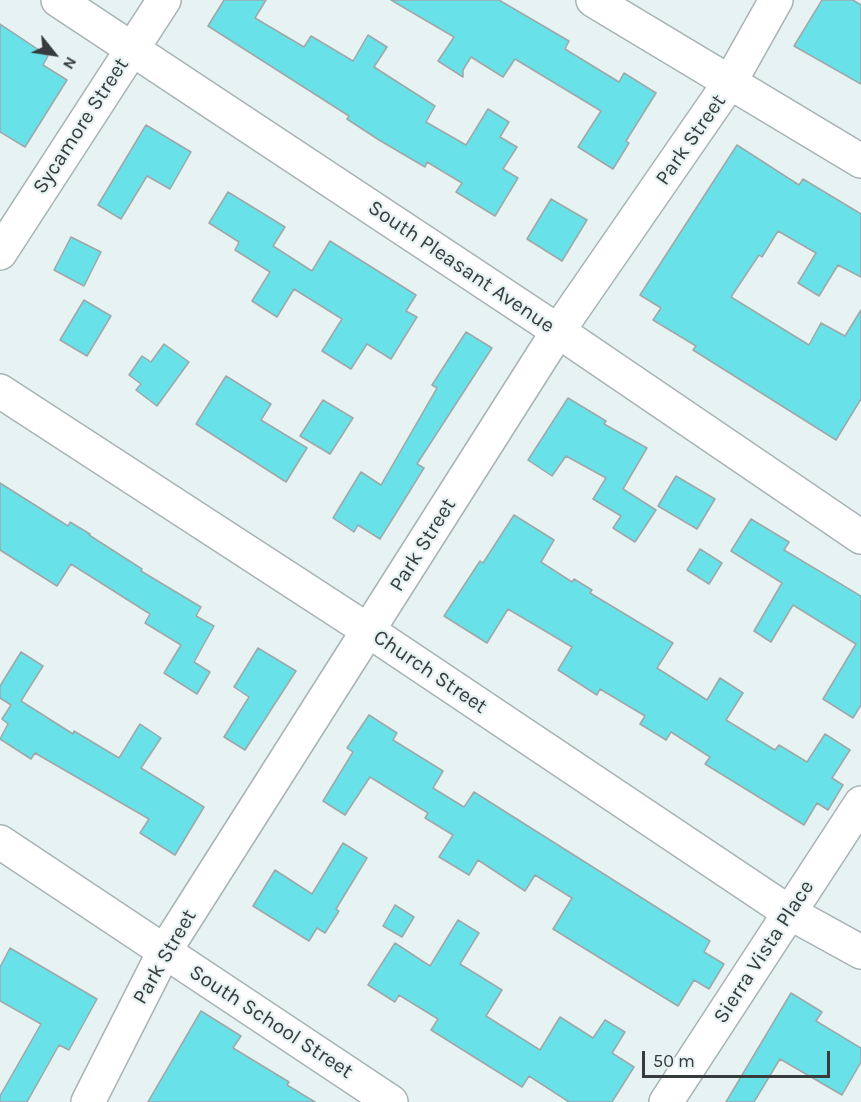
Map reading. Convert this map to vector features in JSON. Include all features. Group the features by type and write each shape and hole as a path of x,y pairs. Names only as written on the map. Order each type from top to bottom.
{"street":[{"name":"South Pleasant Avenue","path":"58,0 558,331 861,537"},
{"name":"Sycamore Street","path":"0,253 164,0"},
{"path":"592,0 861,161"},
{"name":"Park Street","path":"88,1102 164,952 558,331 730,82 776,0"},
{"name":"Church Street","path":"0,391 369,632 790,913 861,952"},
{"name":"Sierra Vista Place","path":"666,1102 861,802"},
{"name":"South School Street","path":"0,843 391,1102"}],"building":[{"path":"224,0 266,0 255,18 304,47 311,36 353,61 368,35 387,47 374,67 435,106 426,122 466,145 488,109 509,122 500,137 517,147 503,169 518,178 495,216 456,192 462,183 427,162 425,167 379,140 347,119 349,116 208,26"},
{"path":"391,0 499,0 569,41 565,49 619,82 624,73 656,93 626,141 629,143 613,169 578,147 601,111 515,59 503,77 471,57 463,70 463,77 438,61 454,37"},
{"path":"822,0 853,0 861,5 861,84 794,46"},
{"path":"0,24 48,56 43,65 67,80 25,147 0,132"},
{"path":"146,125 191,152 170,189 147,176 121,219 98,205"},
{"path":"737,145 799,185 803,179 861,214 861,277 838,265 819,296 798,283 816,253 778,231 762,257 759,255 731,297 809,345 821,323 845,336 861,310 861,399 836,440 693,350 696,346 653,320 661,308 640,295"},
{"path":"228,192 285,227 273,246 312,271 330,241 416,295 406,311 417,317 391,359 367,344 351,369 322,351 342,319 294,289 277,317 252,301 270,272 235,250 239,242 209,223"},
{"path":"551,199 587,220 562,261 527,239"},
{"path":"71,237 101,252 84,286 54,270"},
{"path":"84,300 111,316 87,356 60,340"},
{"path":"466,332 492,348 417,464 424,468 380,539 358,525 354,532 333,518 361,472 381,485 437,388 432,385"},
{"path":"164,344 189,362 157,406 136,390 141,384 129,375 142,356 151,362"},
{"path":"226,376 271,404 261,420 307,448 286,482 196,424"},
{"path":"568,398 606,421 604,424 647,448 623,489 656,510 635,542 613,528 621,516 593,499 606,478 566,456 552,476 528,460"},
{"path":"323,400 353,418 330,454 300,436"},
{"path":"676,476 715,499 697,529 658,506"},
{"path":"0,483 68,526 70,522 90,534 142,569 141,571 201,607 196,616 214,626 194,662 210,672 197,694 164,673 181,645 145,623 150,614 71,564 57,586 0,550"},
{"path":"514,515 554,540 541,562 572,582 574,579 592,590 590,593 673,643 657,668 707,700 720,678 743,693 726,720 775,750 779,745 807,762 825,734 850,750 832,778 843,785 828,810 817,803 804,825 705,764 710,757 671,732 666,740 640,724 645,716 600,689 597,695 558,670 572,647 508,609 487,643 444,616 480,561 483,563"},
{"path":"751,519 789,542 784,550 861,596 861,705 853,718 823,699 856,644 793,605 771,642 754,631 782,583 731,551"},
{"path":"700,549 722,563 709,584 687,570"},
{"path":"258,648 296,671 245,750 224,737 249,697 234,687"},
{"path":"21,652 43,666 21,701 73,734 74,731 119,758 140,724 161,738 141,768 204,807 175,855 140,833 149,819 35,753 31,759 0,739 8,724 2,719 11,705 0,698 0,686"},
{"path":"369,715 397,733 393,740 443,771 433,788 464,807 474,792 710,941 704,952 724,964 709,989 694,980 678,1006 553,929 572,898 535,875 525,891 478,860 469,875 439,857 453,835 425,818 428,813 370,777 345,815 323,801 353,752 347,748"},
{"path":"343,843 367,858 336,909 339,911 325,933 317,928 309,941 253,906 275,870 312,894"},
{"path":"395,905 414,917 402,937 383,926"},
{"path":"458,920 479,933 460,964 502,990 486,1016 540,1050 560,1017 593,1038 605,1020 625,1032 612,1053 634,1067 612,1102 569,1102 529,1076 522,1087 431,1030 438,1019 399,995 395,1002 368,985 395,943 430,966"},
{"path":"10,948 97,999 69,1050 59,1045 27,1102 0,1102 0,1096 41,1024 0,1001 0,967"},
{"path":"791,993 822,1012 816,1021 861,1048 861,1062 842,1095 780,1059 754,1102 726,1102"},
{"path":"201,1011 241,1036 233,1048 289,1082 287,1085 315,1102 148,1102"}]}
